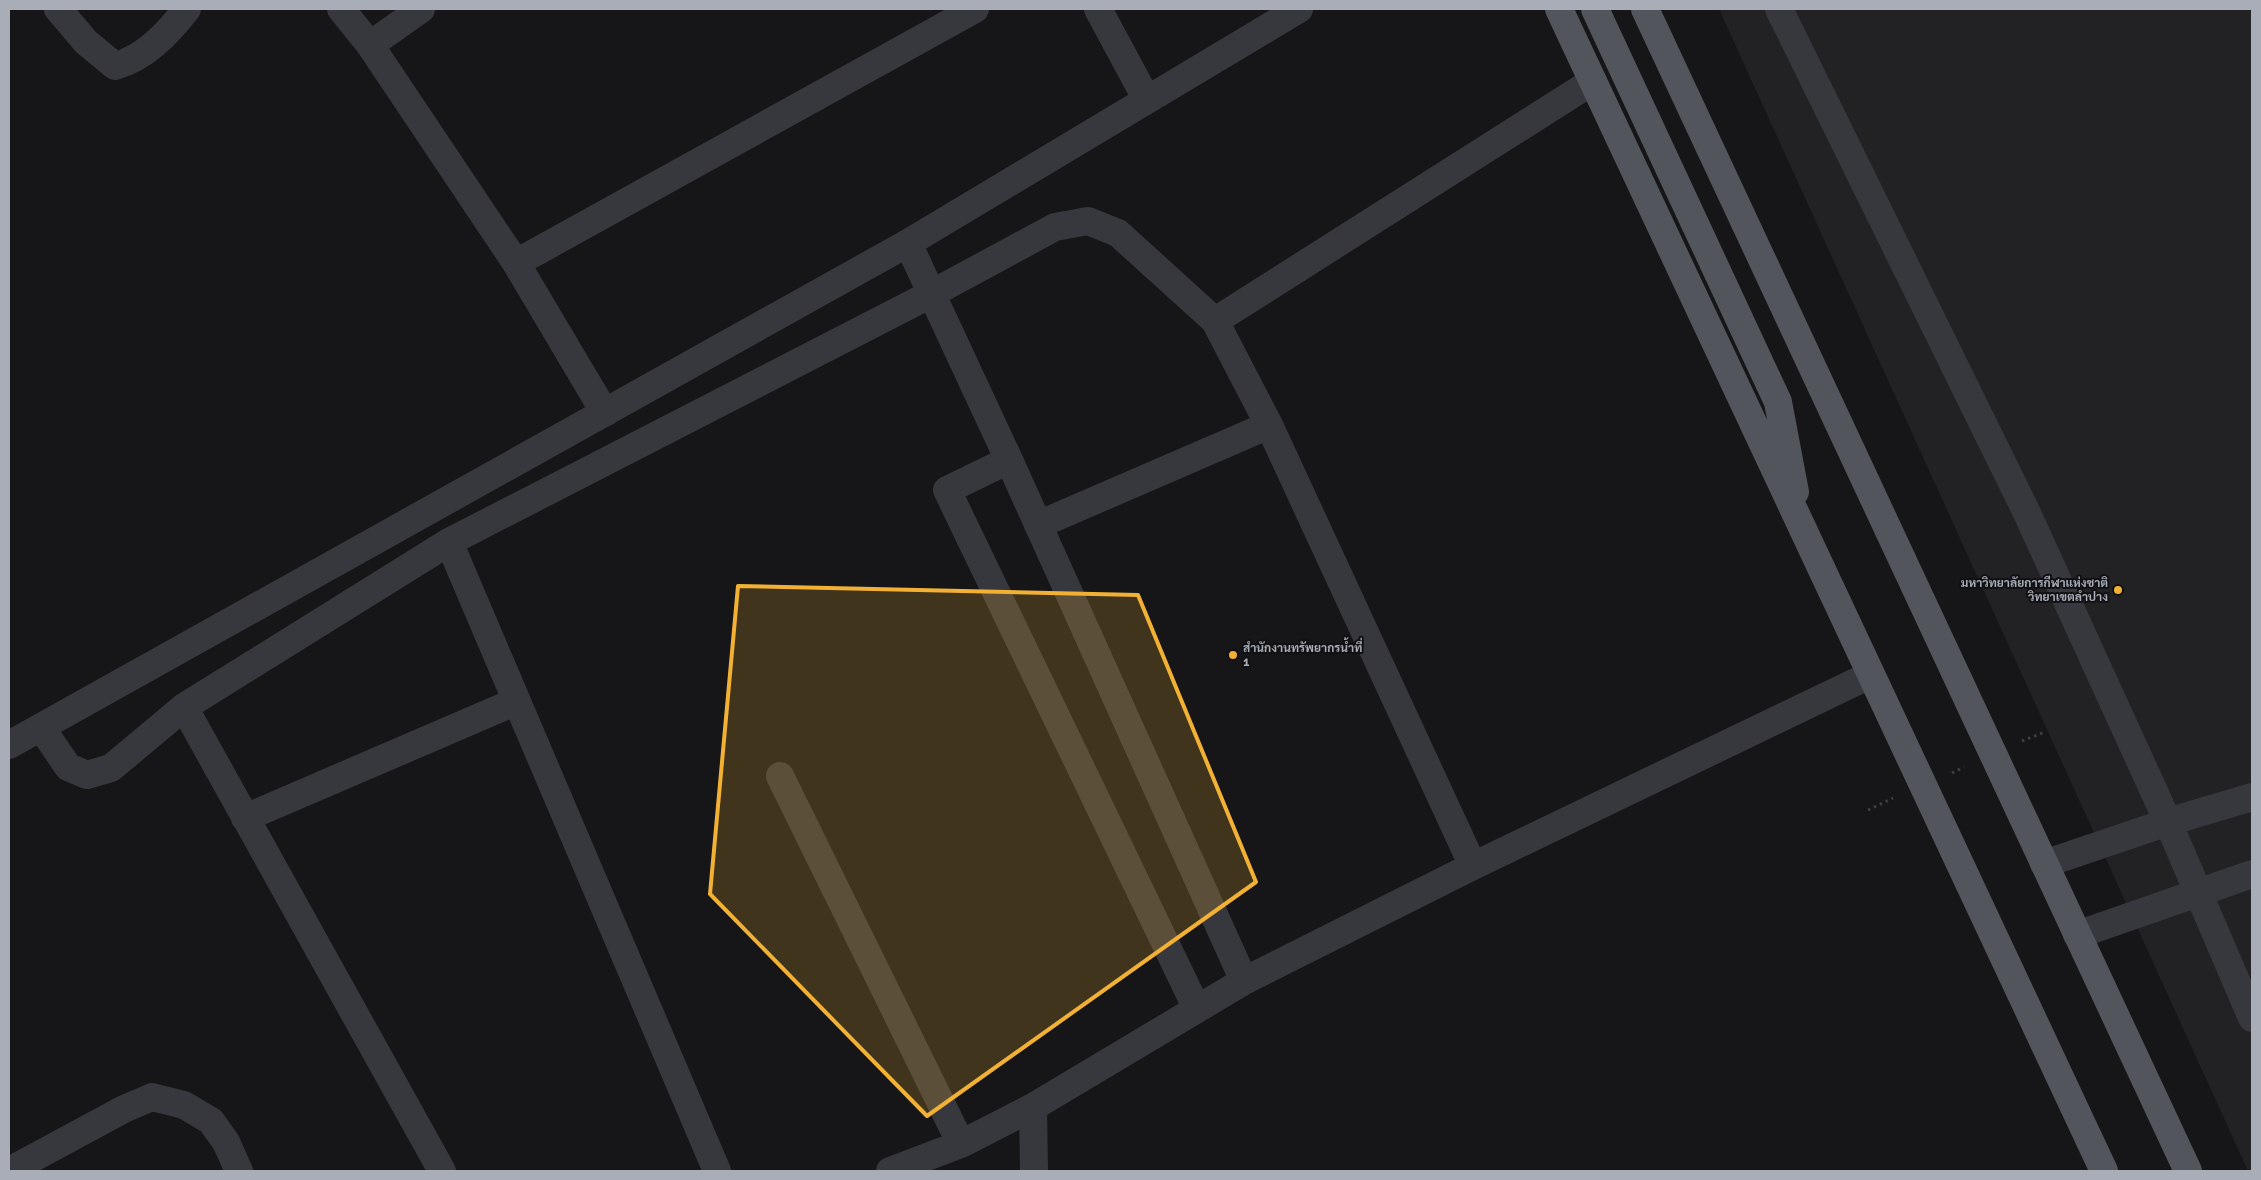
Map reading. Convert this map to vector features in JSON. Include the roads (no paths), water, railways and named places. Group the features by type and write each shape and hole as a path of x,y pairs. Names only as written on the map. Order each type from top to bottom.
{"main road":[{"path":"1559,9 2104,1171"},
{"path":"1594,9 1778,402 1787,440 1800,526"},
{"path":"1645,9 2188,1171"}],"street":[{"path":"58,9 86,42 115,66 130,62 145,52 164,35 187,9"},
{"path":"341,9 370,45 516,263 605,412"},
{"path":"370,45 421,9"},
{"path":"516,263 975,9"},
{"path":"1098,9 1147,100"},
{"path":"9,744 908,243 1299,9"},
{"path":"1779,9 2026,511 2168,822 2252,1018"},
{"path":"1215,321 1593,80"},
{"path":"41,727 68,766 87,776 111,768 184,708 449,542 931,294 1055,227 1088,221 1118,233 1215,321 1269,425 1473,866"},
{"path":"908,243 1009,460 1244,981"},
{"path":"1038,525 1269,425"},
{"path":"1009,460 947,490 1198,1009"},
{"path":"449,542 717,1171"},
{"path":"890,1171 961,1144 1033,1108 1244,981 1473,866 1870,675"},
{"path":"245,818 517,701"},
{"path":"184,708 442,1171"},
{"path":"780,776 961,1144"},
{"path":"2044,864 2168,822 2252,797"},
{"path":"2077,935 2252,874"},
{"path":"9,1171 124,1109 152,1098 184,1105 211,1121 226,1142 239,1171"},
{"path":"1033,1108 1034,1171"}],"place":[{"name":"มหาวิทยาลัยการกีฬาแห่งชาติ วิทยาเขตลำปาง","path":"2118,590"},
{"name":"สำนักงานทรัพยากรน้ำที่ 1","path":"1233,655"}]}
